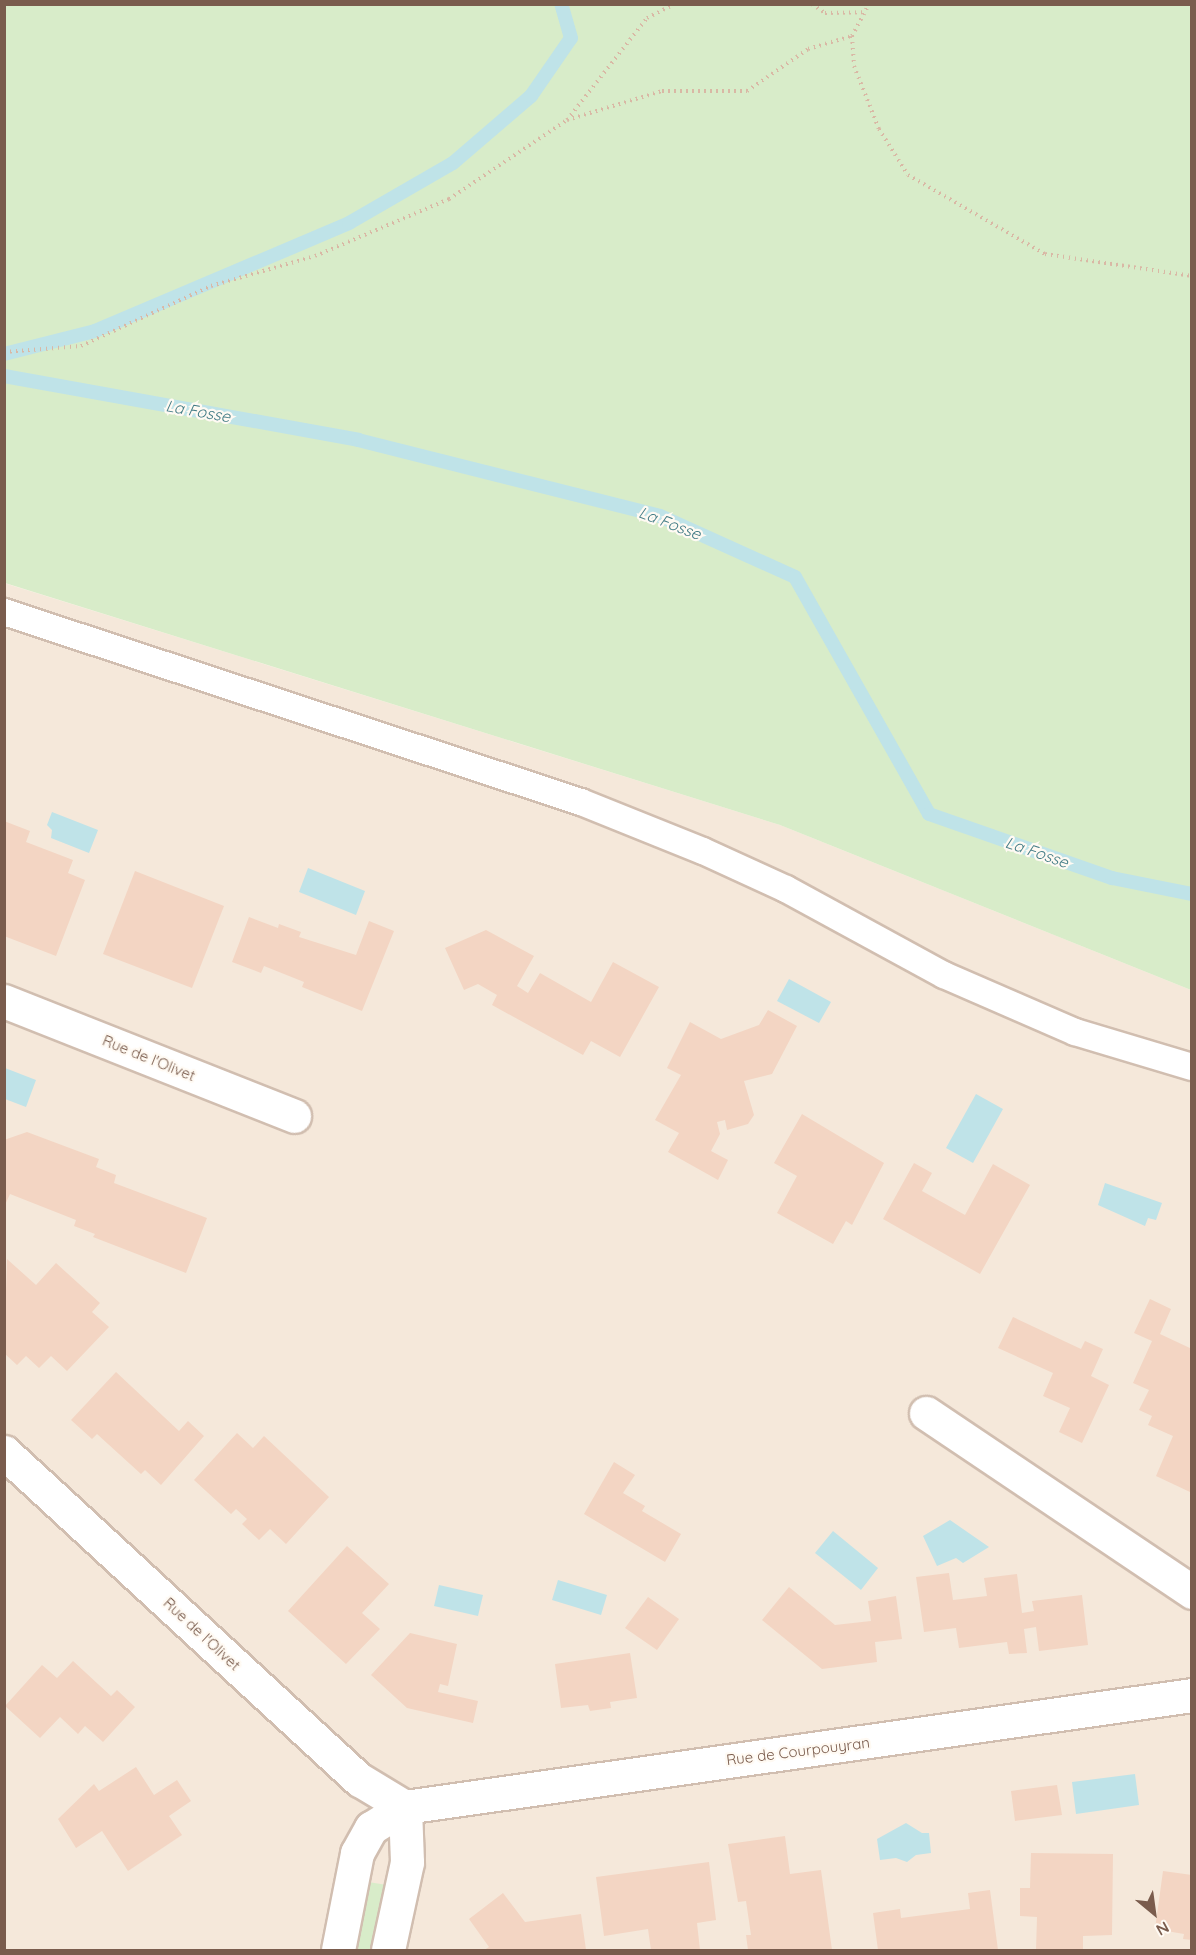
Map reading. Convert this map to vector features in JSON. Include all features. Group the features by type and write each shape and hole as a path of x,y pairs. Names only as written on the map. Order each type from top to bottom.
{"street":[{"name":"Rue de l'Olivet","path":"4,1001 294,1116"},
{"path":"926,1413 1191,1592"},
{"name":"Rue de l'Olivet","path":"4,1452 360,1780 405,1807"},
{"name":"Rue de Courpouyran","path":"405,1807 1191,1695"},
{"path":"338,1950 357,1853 371,1828 405,1807 407,1862 388,1950"}],"lane":[{"path":"4,612 580,802 703,851 786,889 955,980 1075,1032 1191,1066"}],"path":[{"path":"567,120 646,18 675,4"},
{"path":"812,4 825,13 865,12"},
{"path":"869,4 852,36 854,66 879,129 908,175 1045,254 1191,276"},
{"path":"4,352 81,346 211,286 315,256 449,199 567,120 662,92 747,91 808,49 852,36"}],"shaded area":[{"path":"4,583 780,825 1191,990 1191,1950 5,1950"}],"green space":[{"path":"4,5 1191,5 1191,990 780,825 5,583"},
{"path":"362,1881 387,1885 373,1950 349,1950"}],"water":[{"path":"52,812 98,830 89,853 51,838 52,830 47,825"},
{"path":"308,868 365,891 356,915 299,892"},
{"path":"789,979 831,1002 819,1023 777,1001"},
{"path":"5,1068 36,1080 26,1107 5,1099"},
{"path":"976,1094 1003,1109 973,1163 946,1148"},
{"path":"1105,1183 1162,1203 1156,1220 1148,1218 1145,1226 1098,1205"},
{"path":"950,1520 989,1547 963,1563 956,1558 937,1566 923,1536"},
{"path":"833,1531 878,1568 861,1590 815,1553"},
{"path":"558,1580 607,1595 601,1615 552,1600"},
{"path":"439,1585 483,1595 478,1616 434,1606"},
{"path":"1135,1774 1139,1805 1076,1814 1072,1782"},
{"path":"906,1823 922,1833 929,1833 931,1853 916,1855 907,1862 896,1858 880,1860 877,1839"}],"building":[{"path":"4,821 30,831 26,842 73,860 68,873 85,880 56,956 4,936"},
{"path":"135,871 224,906 192,988 103,954"},
{"path":"249,917 278,928 279,924 301,932 299,937 356,955 369,921 394,931 362,1011 302,987 304,982 264,966 261,973 232,962"},
{"path":"486,930 534,956 517,986 528,993 540,973 591,1002 613,962 659,987 620,1057 591,1041 583,1055 492,1005 497,995 478,984 464,990 445,948"},
{"path":"768,1010 797,1026 772,1074 744,1081 754,1115 748,1124 727,1130 725,1120 717,1122 720,1134 711,1151 728,1160 718,1180 668,1152 679,1133 655,1120 681,1075 667,1068 690,1022 721,1039 759,1025"},
{"path":"802,1114 884,1163 852,1225 846,1221 833,1244 777,1213 797,1176 774,1163"},
{"path":"27,1132 99,1159 96,1167 116,1175 114,1183 207,1218 186,1273 93,1237 95,1234 74,1226 76,1220 10,1194 4,1207 4,1140"},
{"path":"914,1163 932,1173 922,1191 965,1215 993,1164 1030,1185 980,1274 883,1219"},
{"path":"7,1259 36,1285 56,1263 100,1303 92,1312 109,1327 67,1371 51,1356 39,1368 26,1356 17,1365 4,1353"},
{"path":"1150,1299 1171,1309 1160,1334 1192,1349 1190,1492 1156,1476 1173,1436 1148,1425 1152,1416 1139,1410 1149,1390 1133,1383 1152,1341 1134,1333"},
{"path":"1013,1317 1081,1349 1085,1341 1103,1349 1091,1376 1109,1385 1082,1443 1059,1432 1070,1408 1043,1396 1053,1373 998,1348"},
{"path":"116,1372 179,1431 188,1421 204,1436 161,1485 145,1470 141,1474 97,1434 92,1439 71,1420"},
{"path":"237,1433 253,1448 264,1436 329,1497 286,1544 270,1529 259,1540 242,1524 247,1519 236,1509 231,1514 194,1480"},
{"path":"614,1462 635,1475 623,1493 645,1506 642,1511 681,1534 665,1562 584,1514"},
{"path":"347,1546 389,1584 362,1613 380,1629 346,1664 288,1611"},
{"path":"949,1573 953,1600 987,1596 984,1578 1017,1574 1022,1613 1034,1611 1032,1601 1082,1595 1088,1645 1039,1651 1036,1627 1024,1629 1027,1653 1009,1654 1007,1642 959,1648 956,1628 924,1632 916,1577"},
{"path":"789,1587 835,1625 871,1621 868,1601 896,1596 902,1639 875,1642 877,1662 822,1669 762,1620"},
{"path":"648,1597 679,1619 657,1650 625,1628"},
{"path":"410,1633 457,1644 448,1686 440,1684 438,1692 478,1701 473,1723 407,1708 371,1675"},
{"path":"630,1653 637,1698 610,1702 611,1708 590,1711 588,1705 561,1708 555,1664"},
{"path":"73,1661 111,1696 117,1690 135,1707 103,1742 85,1726 78,1734 60,1717 40,1738 5,1706 42,1665 57,1678"},
{"path":"136,1767 154,1795 177,1780 191,1801 169,1816 182,1835 128,1871 102,1831 76,1848 58,1819 94,1784 99,1791"},
{"path":"1057,1785 1062,1815 1015,1821 1011,1791"},
{"path":"785,1836 790,1874 821,1870 832,1950 748,1950 746,1935 751,1935 746,1901 738,1902 728,1844"},
{"path":"1031,1853 1113,1854 1112,1935 1083,1936 1083,1950 1036,1950 1037,1917 1020,1916 1020,1888 1030,1888"},
{"path":"709,1862 716,1920 697,1923 700,1950 651,1950 648,1929 604,1936 596,1877"},
{"path":"1163,1871 1192,1875 1192,1940 1183,1939 1184,1934 1155,1929"},
{"path":"990,1890 998,1950 878,1950 873,1913 900,1909 901,1918 970,1909 968,1893"},
{"path":"503,1893 525,1922 581,1914 586,1950 484,1950 489,1947 469,1919"}],"waterway":[{"path":"4,354 95,331 349,223 453,163 531,96 571,38 561,4"},
{"name":"La Fosse","path":"4,376 358,440 660,516 795,577 929,814 1112,878 1192,894"}]}
